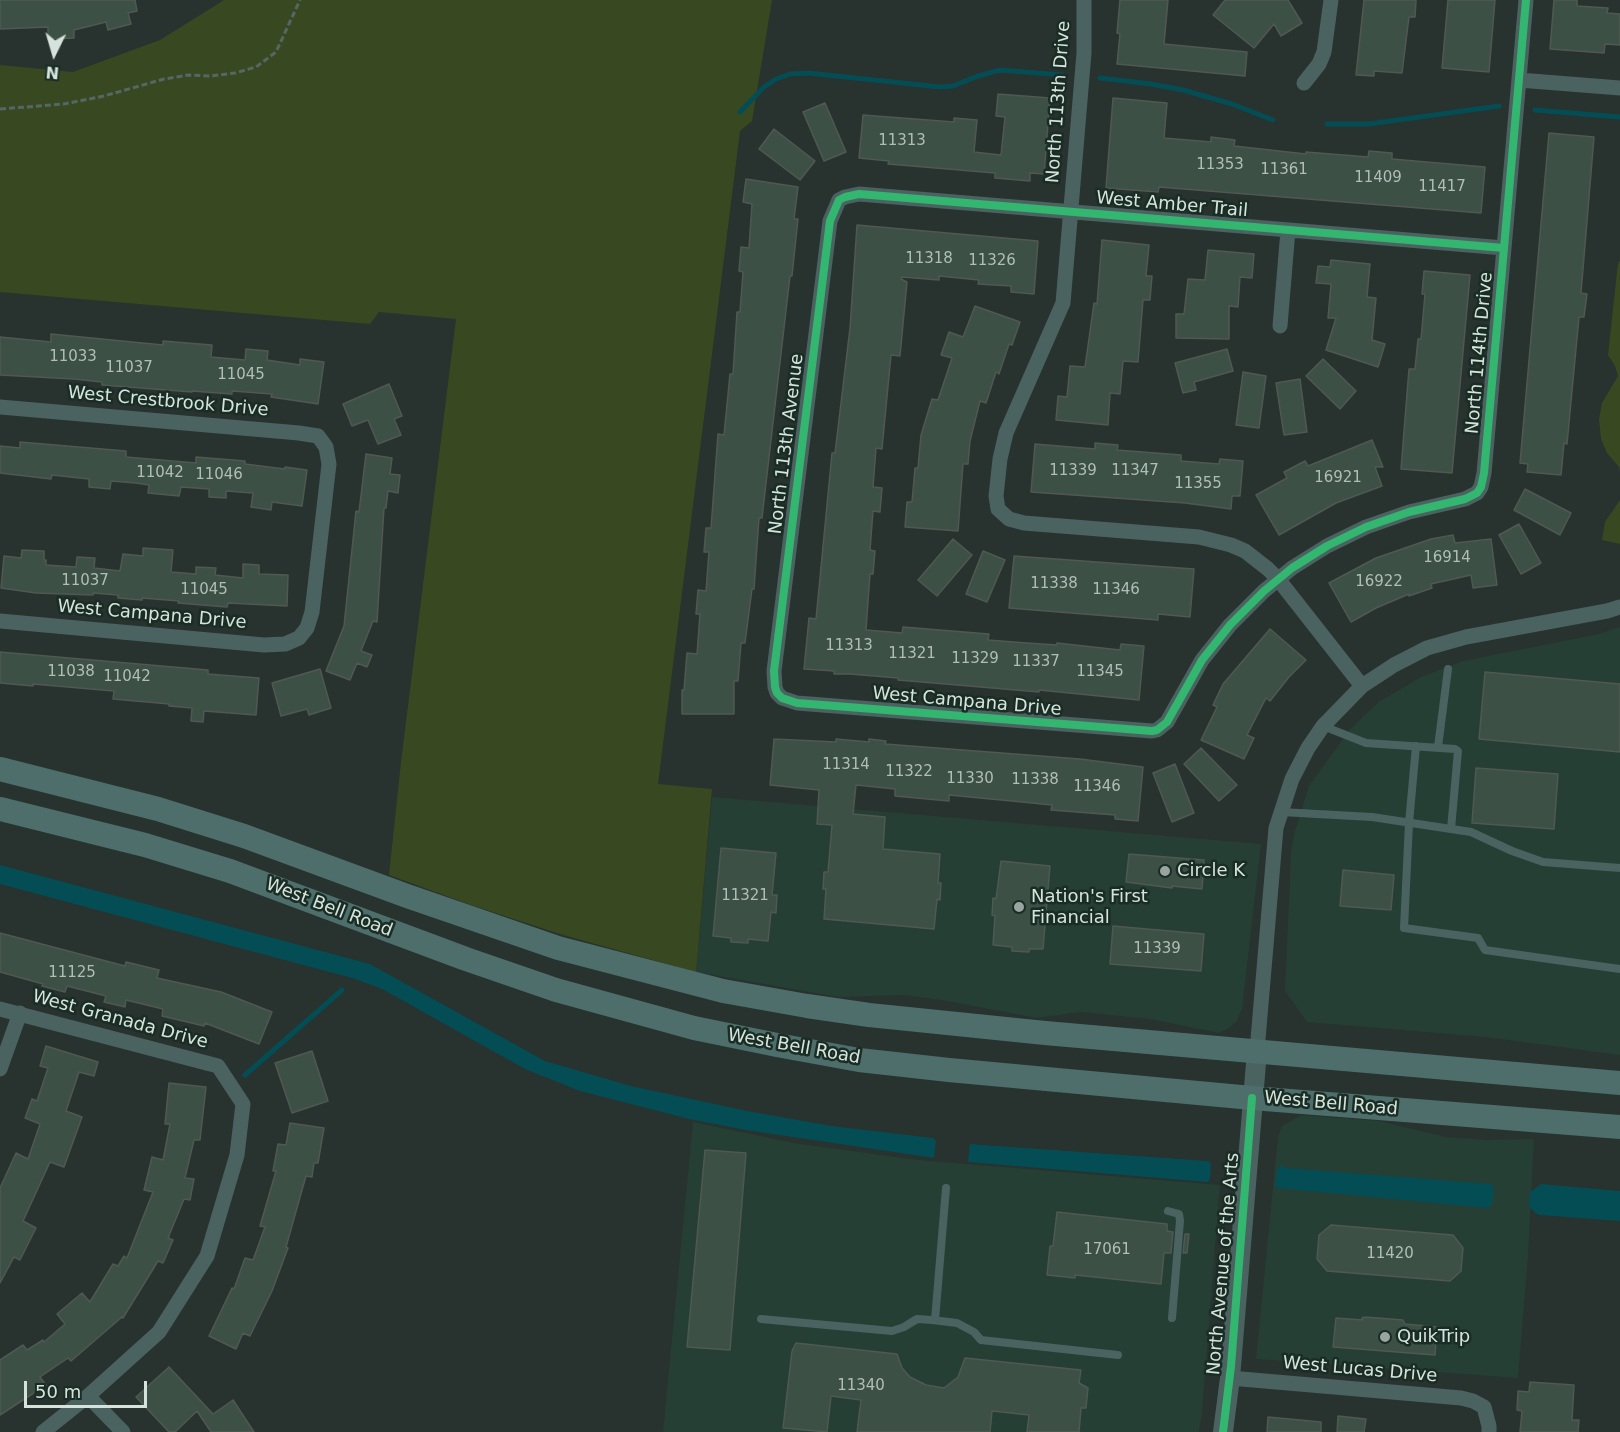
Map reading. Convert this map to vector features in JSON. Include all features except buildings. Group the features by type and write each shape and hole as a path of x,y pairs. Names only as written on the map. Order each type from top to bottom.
{"main road":[{"name":"West Bell Road","path":"0,769 158,809 244,836 558,948 723,991 843,1012 1045,1033 1620,1083"},
{"name":"West Bell Road","path":"0,808 145,845 230,871 556,990 694,1028 859,1060 1252,1098 1620,1127"}],"street":[{"name":"North 113th Drive","path":"1084,0 1082,85 1063,303 1010,422 1002,446 996,496 998,509 1009,519 1024,523 1214,540 1245,551 1278,579"},
{"path":"1304,83 1319,64 1324,52 1331,0"},
{"name":"North 114th Drive","path":"1278,579 1318,552 1365,527 1409,512 1465,500 1477,493 1481,487 1526,0"},
{"path":"1519,80 1620,88"},
{"name":"West Amber Trail","path":"838,200 859,194 1504,248"},
{"name":"North 113th Avenue","path":"777,693 774,671 828,233 831,214 838,200"},
{"path":"1280,326 1288,230"},
{"name":"West Crestbrook Drive","path":"0,407 318,436 326,447 329,478 312,612 307,628 299,638"},
{"path":"1278,579 1362,687"},
{"name":"West Campana Drive","path":"777,693 789,702 797,703 1139,732 1158,730 1167,722 1191,678 1217,640 1248,606 1278,579"},
{"path":"1257,1051 1273,846 1280,812 1300,762 1323,726 1362,687 1394,665 1427,648 1466,637 1620,607"},
{"name":"West Campana Drive","path":"0,621 264,645 285,644 299,638"},
{"name":"West Granada Drive","path":"0,1009 218,1066 243,1104 237,1155 207,1256 159,1332 88,1396 43,1432"},
{"path":"0,1069 20,1013"},
{"name":"North Avenue of the Arts","path":"1223,1432 1230,1378 1257,1051"},
{"name":"West Lucas Drive","path":"1230,1378 1461,1398 1484,1407 1489,1432"},
{"path":"88,1396 123,1432"}],"lane":[{"path":"1438,747 1448,669"},
{"path":"1323,726 1366,743 1438,747 1458,751 1451,829"},
{"path":"1416,746 1409,823 1404,928 1478,938 1485,950 1620,969"},
{"path":"1280,812 1372,817 1471,832 1543,862 1620,868"},
{"path":"935,1320 946,1188"},
{"path":"1168,1211 1179,1214 1180,1221 1172,1318"},
{"path":"761,1318 892,1331 917,1319 935,1320 957,1323 974,1332 981,1340 1118,1355"}],"path":[{"path":"0,109 64,104 104,96 164,79 188,75 212,76 236,73 256,67 276,52 300,0"}],"shaded area":[{"path":"1620,627 1620,1055 1485,1037 1307,1022 1285,991 1291,854 1294,834 1309,786 1350,729 1380,701 1421,677 1463,661 1599,634"},
{"path":"712,797 1261,844 1242,1009 1237,1021 1219,1033 1150,1019 1081,1012 1036,1018 903,995 838,997 696,972"},
{"path":"1301,1115 1379,1121 1446,1137 1486,1140 1534,1139 1528,1257 1518,1378 1256,1359 1278,1137 1282,1126"},
{"path":"693,1122 793,1143 918,1160 1220,1185 1199,1432 663,1432"}],"green space":[{"path":"224,0 772,0 752,121 740,131 658,784 712,789 696,972 563,935 389,875 456,319 379,312 370,324 0,292 0,65 73,72 160,40"},
{"path":"1620,261 1620,472 1601,439 1599,419 1602,403 1618,376 1608,355"},
{"path":"1620,500 1620,544 1602,540 1605,522"}],"water":[{"path":"0,865 370,964 545,1061 631,1086 747,1111 832,1126 933,1138 936,1141 934,1158 746,1130 689,1119 580,1091 525,1069 382,989 352,978 0,884"},
{"path":"970,1144 1208,1161 1211,1164 1210,1179 1208,1182 968,1162"},
{"path":"1281,1165 1286,1168 1491,1184 1494,1189 1492,1204 1488,1208 1278,1188 1275,1185 1277,1170"},
{"path":"1541,1184 1620,1191 1620,1221 1535,1213 1529,1206 1530,1192"}],"waterway":[{"path":"740,112 764,87 790,74 808,73 940,87 953,86 1000,70 1063,75"},
{"path":"1100,78 1183,90 1232,104 1273,120"},
{"path":"1327,124 1369,124 1499,106"},
{"path":"1535,110 1620,117"},
{"path":"245,1075 342,990"}],"cycle path":[{"path":"1504,248 859,194 839,200 830,221 774,671 777,693 782,698 797,703 1157,730 1167,722 1202,660 1230,625 1264,591 1292,568 1327,546 1366,527 1409,512 1465,499 1477,493 1484,473 1504,248 1526,0"},
{"path":"1223,1432 1231,1366 1252,1098"}],"place":[{"name":"Circle K","path":"1165,871"},
{"name":"Nation's First Financial","path":"1019,907"},
{"name":"QuikTrip","path":"1385,1337"}]}
